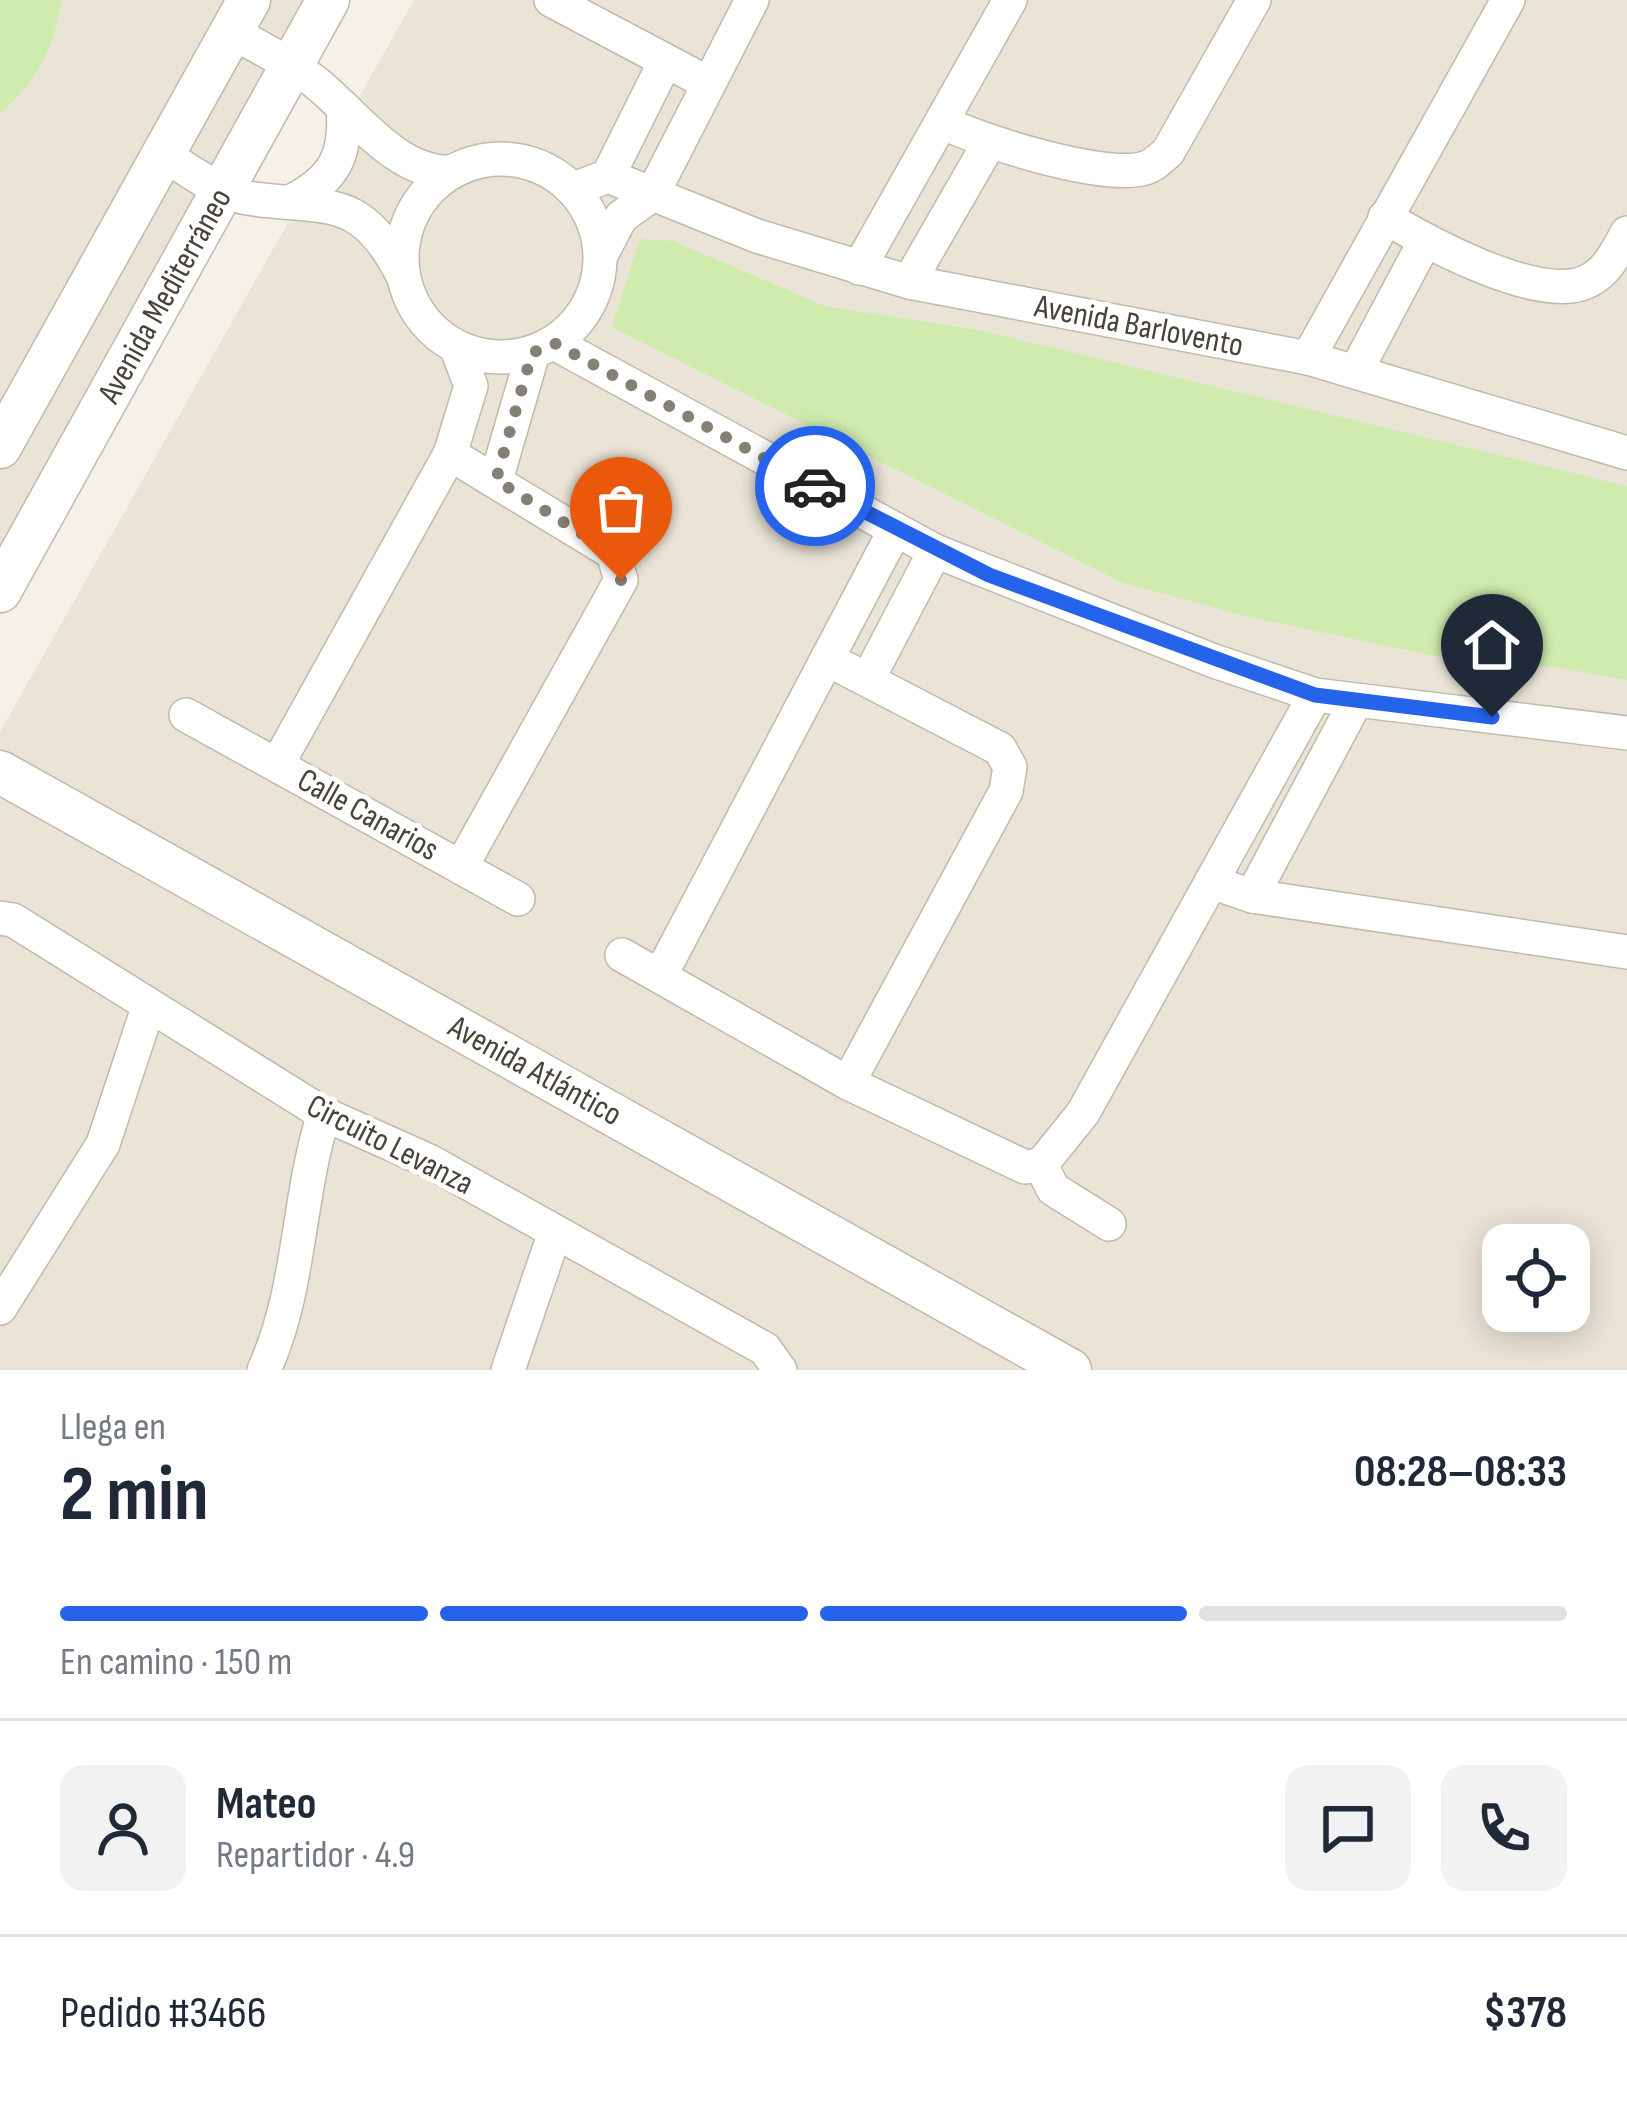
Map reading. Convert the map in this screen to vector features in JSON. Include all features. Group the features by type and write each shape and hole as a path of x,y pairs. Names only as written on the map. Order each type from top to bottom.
{"street":[{"name":"Avenida Mediterráneo","path":"0,591 328,0"},
{"path":"551,0 706,82"},
{"path":"496,480 543,348 590,304 601,255 621,217 652,195 752,0"},
{"path":"859,268 1010,0"},
{"path":"942,122 988,145 1124,171 1148,168 1168,152 1254,0"},
{"path":"1308,358 1508,0"},
{"name":"Avenida Mediterráneo","path":"0,447 240,16"},
{"path":"240,16 290,66 412,164 434,173 452,172"},
{"path":"574,190 608,176 664,62"},
{"path":"292,201 320,187 336,168 343,149 343,107"},
{"path":"909,282 988,145"},
{"path":"164,155 224,190 344,208 373,226 420,316 458,350 496,358 543,348 935,551 1086,614 1315,695 1627,733"},
{"path":"402,274 410,218 424,194 471,163 515,159 557,175 574,190 597,230 601,255"},
{"name":"Avenida Barlovento","path":"608,176 909,282 1308,358 1627,453"},
{"path":"1385,217 1425,241 1547,286 1579,285 1607,269 1627,233"},
{"path":"1356,371 1425,241"},
{"name":"Calle Canarios","path":"449,454 613,553 621,580 461,867 278,765 449,454 470,386 458,350"},
{"path":"660,976 895,530"},
{"path":"868,680 935,551"},
{"path":"826,659 1000,749 1010,767 1006,791 848,1083"},
{"path":"622,955 848,1083 1025,1167 1041,1165 1054,1156 1083,1113 1315,695"},
{"path":"1252,896 1356,701"},
{"path":"186,715 278,765"},
{"name":"Avenida Atlántico","path":"0,772 1070,1370"},
{"path":"461,867 518,899"},
{"path":"1210,882 1252,896 1627,952"},
{"name":"Circuito Levanza","path":"0,918 13,920 324,1114 429,1161 765,1349 780,1370"},
{"path":"0,1308 103,1144 149,1005"},
{"path":"264,1370 278,1339 311,1155 324,1114"},
{"path":"1041,1165 1053,1189 1109,1224"},
{"path":"508,1370 555,1232"}],"shaded area":[{"path":"0,0 342,0 0,595"},
{"path":"414,0 1627,0 1627,1370 0,1370 0,732"}],"green space":[{"path":"0,0 62,0 42,63 0,113"},
{"path":"640,239 673,241 825,306 983,331 1627,486 1627,680 1556,667 1469,663 1245,616 1121,582 612,327"}],"way so far":[{"path":"621,580 621,565 613,553 496,480 532,353 554,343 815,486"}],"route":[{"path":"815,486 989,575 1214,661 1315,695 1492,717"}]}
